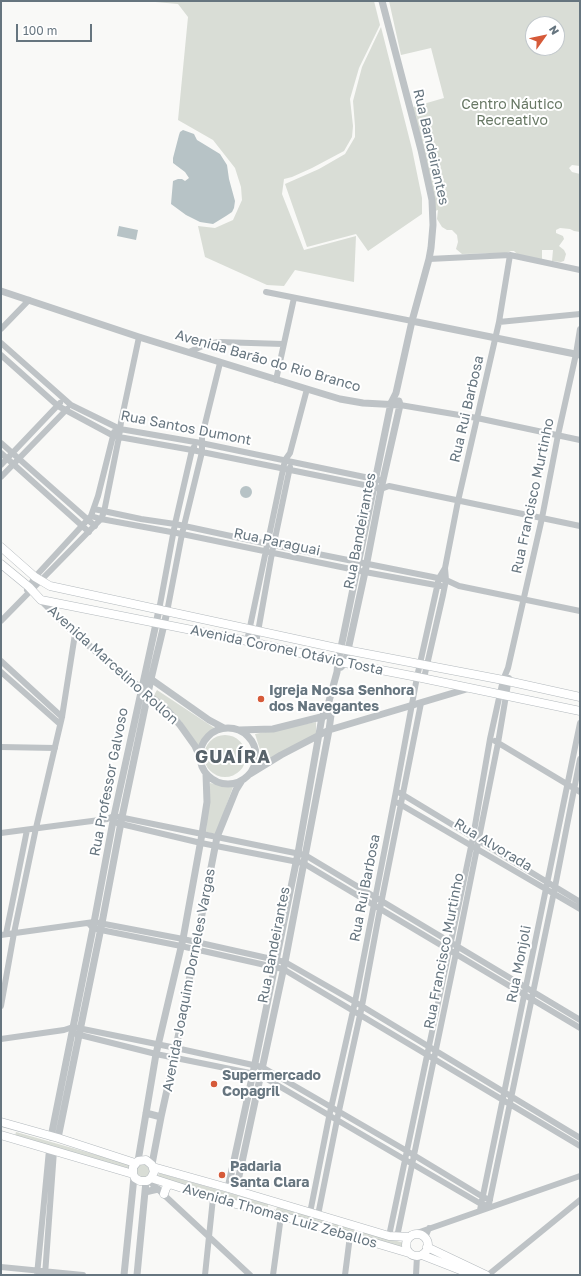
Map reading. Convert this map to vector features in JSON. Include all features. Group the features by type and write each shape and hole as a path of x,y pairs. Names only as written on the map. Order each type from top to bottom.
{"main road":[{"name":"Avenida Marcelino Rollon","path":"1,547 38,579 50,586"},
{"name":"Avenida Marcelino Rollon","path":"1,564 41,600"},
{"name":"Avenida Coronel Otávio Tosta","path":"50,586 310,642 580,697"},
{"path":"83,608 84,594"},
{"name":"Avenida Coronel Otávio Tosta","path":"41,600 209,633 341,663 503,694 580,711"},
{"path":"209,633 210,620"},
{"path":"306,655 310,642"},
{"name":"Avenida Thomas Luiz Zeballos","path":"1,1122 137,1162 146,1160 152,1166 310,1213 393,1236 412,1236"},
{"path":"1,1134 10,1131 12,1125"},
{"name":"Avenida Thomas Luiz Zeballos","path":"1,1134 134,1176 140,1181 148,1180 169,1184 213,1198 409,1253"},
{"name":"Avenida Joaquim Dorneles Vargas","path":"134,1176 132,1169 137,1162"},
{"name":"Avenida Joaquim Dorneles Vargas","path":"148,1180 154,1172 152,1166"},
{"path":"161,1192 169,1184"},
{"path":"256,1209 268,1208 272,1202"},
{"path":"474,1275 420,1255 409,1253 406,1248 406,1242 412,1236 420,1234 425,1238 428,1247 487,1275"},
{"path":"420,1255 428,1247"}],"street":[{"name":"Rua Bandeirantes","path":"379,480 391,404 396,393 412,321 429,259 434,225 432,200 422,150 382,1"},
{"path":"429,259 510,255 580,270"},
{"name":"Rua Rui Barbosa","path":"310,1213 329,1117 355,1002 412,706 421,678 429,623 439,578 444,568 496,338 510,255"},
{"name":"Avenida Barão do Rio Branco","path":"1,291 220,363 340,399 363,403 400,405 477,418 580,440"},
{"path":"266,292 578,355"},
{"path":"276,380 294,298"},
{"path":"1,329 29,300"},
{"path":"499,322 580,314"},
{"name":"Rua Francisco Murtinho","path":"393,1236 400,1186 432,1026 451,942 490,738 506,681 542,518 558,435 578,355 580,329"},
{"path":"1,621 30,589 61,549 90,518 120,422 139,337"},
{"path":"188,352 207,344 219,342 283,344"},
{"name":"Rua Santos Dumont","path":"1,343 71,405 118,428 379,480 389,486 580,526"},
{"name":"Rua Santos Dumont","path":"1,356 65,411 116,436 377,488"},
{"name":"Rua Professor Galvoso","path":"163,611 176,524 192,450 199,443 202,436 220,363"},
{"path":"256,643 272,554 271,545 288,461 307,390"},
{"path":"396,393 400,405"},
{"path":"1,465 64,399"},
{"path":"1,477 71,405"},
{"name":"Rua Bandeirantes","path":"302,854 322,717 328,705 341,663 354,608 367,564 370,528 377,488 400,405"},
{"path":"38,579 67,555 101,519 104,512 116,436"},
{"path":"1,443 90,518 95,526"},
{"name":"Rua Professor Galvoso","path":"54,1137 66,1082 80,1032 90,982 100,893 105,866 134,743 148,694 160,624 202,452 199,443"},
{"path":"1,453 89,532"},
{"path":"377,488 389,486"},
{"name":"Rua Paraguai","path":"94,509 141,519 176,524 271,545 439,578 459,586 580,611"},
{"name":"Rua Paraguai","path":"90,518 175,532 272,554 437,586 459,586"},
{"path":"140,526 141,519"},
{"name":"Rua Bandeirantes","path":"354,608 359,562 370,528"},
{"path":"247,641 266,552 271,545"},
{"path":"61,549 67,555"},
{"path":"314,562 316,554"},
{"name":"Rua Rui Barbosa","path":"423,665 436,625 445,587 446,580 444,568"},
{"path":"403,579 404,571"},
{"name":"Avenida Marcelino Rollon","path":"41,600 75,634 168,711 195,746 200,757"},
{"path":"429,623 436,625"},
{"name":"Rua Professor Galvoso","path":"134,743 144,675 160,624"},
{"path":"1,1006 14,933 36,828 62,717 75,634"},
{"path":"1,661 62,717"},
{"path":"1,672 60,724"},
{"name":"Avenida Marcelino Rollon","path":"144,675 209,720 224,728"},
{"path":"331,715 273,729 237,730 224,728 214,732 206,738 201,747 201,766 206,774 216,782 229,785 241,782 250,774 281,755 329,730 470,688"},
{"name":"Rua Francisco Murtinho","path":"393,1236 407,1188 458,946 498,743 503,694"},
{"name":"Rua Rui Barbosa","path":"318,1215 362,1006 381,901 421,703"},
{"name":"Rua Bandeirantes","path":"232,1189 232,1169 247,1118 259,1066 270,1011 275,968 289,916 321,773 331,715 328,705"},
{"name":"Rua Monjoli","path":"480,1207 580,723"},
{"path":"237,730 246,735 253,744 256,754 255,765 250,774"},
{"path":"490,738 560,779 576,785 580,792"},
{"path":"1,746 55,748"},
{"path":"404,748 412,750"},
{"name":"Rua Monjoli","path":"489,1204 554,894 580,759"},
{"path":"485,767 493,769"},
{"path":"313,772 321,773"},
{"name":"Avenida Joaquim Dorneles Vargas","path":"137,1162 158,1044 182,943 201,843 207,802 206,774"},
{"name":"Avenida Joaquim Dorneles Vargas","path":"152,1166 217,837 236,790 241,782"},
{"name":"Rua Alvorada","path":"396,791 580,902"},
{"name":"Rua Alvorada","path":"394,802 580,909"},
{"path":"116,820 201,843 300,862 449,950 526,988 532,995 580,1028"},
{"path":"1,833 116,820 202,834 302,854 374,898 458,946 483,966 525,995 532,995 577,1018 571,1022"},
{"name":"Rua Professor Galvoso","path":"66,1082 72,1030 96,925 108,894 113,868 116,820"},
{"path":"27,830 4,934 96,925 196,946 239,951 285,962 362,1006 580,1138"},
{"path":"558,832 565,833"},
{"path":"385,849 391,851"},
{"path":"105,866 113,868"},
{"path":"20,867 28,869"},
{"path":"337,883 340,877"},
{"path":"100,893 108,894"},
{"path":"460,895 467,897"},
{"name":"Rua Bandeirantes","path":"270,1011 285,962 289,916"},
{"path":"413,928 416,922"},
{"path":"536,939 544,942"},
{"path":"196,946 237,959 283,969 580,1146"},
{"path":"237,959 239,951"},
{"path":"364,955 371,956"},
{"path":"531,964 538,966"},
{"path":"83,980 90,982"},
{"path":"318,990 321,982"},
{"path":"439,995 447,997"},
{"path":"432,1026 441,1028"},
{"path":"1,1038 72,1030 156,1054 257,1074 464,1194 480,1207 580,1176"},
{"path":"80,1032 158,1044 259,1066 439,1170 483,1198 489,1204"},
{"path":"401,1040 405,1033"},
{"path":"517,1033 524,1035"},
{"path":"512,1058 519,1060"},
{"path":"342,1059 350,1062"},
{"path":"461,1076 464,1069"},
{"path":"285,1090 288,1083"},
{"path":"415,1111 423,1113"},
{"path":"533,1118 537,1112"},
{"path":"146,1113 161,1117"},
{"path":"499,1117 506,1119"},
{"name":"Rua Bandeirantes","path":"232,1189 240,1170 247,1118"},
{"path":"559,1134 562,1127"},
{"path":"379,1145 383,1138"},
{"path":"37,1273 43,1213 52,1150"},
{"path":"45,1273 50,1214 52,1150"},
{"path":"493,1150 500,1152"},
{"path":"320,1165 328,1167"},
{"path":"232,1169 240,1170"},
{"path":"435,1178 439,1170"},
{"name":"Avenida Joaquim Dorneles Vargas","path":"124,1275 134,1176"},
{"path":"148,1180 250,1275"},
{"name":"Avenida Joaquim Dorneles Vargas","path":"138,1275 145,1192 148,1180"},
{"path":"400,1186 407,1188"},
{"path":"464,1194 467,1188"},
{"path":"145,1192 161,1192"},
{"path":"205,1275 213,1198"},
{"path":"487,1275 580,1200"},
{"name":"Avenida Thomas Luiz Zeballos","path":"412,1236 480,1207"},
{"path":"43,1213 50,1214"},
{"path":"273,1275 281,1216"},
{"path":"425,1238 429,1228"},
{"path":"345,1275 350,1236"},
{"path":"416,1275 420,1255"},
{"path":"1,1267 37,1273 83,1275"}],"green space":[{"path":"144,1 374,1 380,25 359,68 350,99 353,126 352,137 344,151 312,168 284,179 282,194 304,250 356,236 354,282 295,270 284,286 267,285 205,257 198,226 215,228 233,220 242,200 241,187 235,168 213,140 178,120 188,17 178,4"},
{"name":"Centro Náutico Recreativo","path":"389,1 580,1 580,166 572,165 569,168 572,172 580,174 580,232 560,228 556,230 556,233 563,236 564,239 559,246 566,254 564,261 552,261 553,250 542,250 542,260 518,255 514,251 507,253 462,254 456,249 458,242 457,235 452,230 447,230 442,227 437,219 438,210 435,211 413,107 444,98 431,48 401,55"},
{"path":"381,27 412,149 422,198 422,214 368,251 356,234 307,247 285,184 319,169 345,154 355,137 353,101 362,67"},
{"path":"157,690 216,729 206,737 199,748 181,721 153,697"},
{"path":"316,722 316,736 264,762 255,734"},
{"path":"225,735 240,741 246,756 240,771 225,777 210,771 204,756 210,741"},
{"path":"210,783 233,787 216,834 206,832"},
{"path":"16,1132 132,1165 130,1169 15,1136"},
{"path":"143,1162 150,1168 150,1174 146,1178 138,1177 135,1167"},
{"path":"159,1173 268,1204 268,1207 251,1203 248,1204 157,1178"},
{"path":"277,1207 404,1243 405,1248 275,1212"}],"shaded area":[{"path":"183,130 194,134 197,140 220,154 227,165 235,201 234,208 232,212 213,224 200,222 186,215 171,204 173,181 182,179 185,181 189,178 185,172 173,163 179,135"},
{"path":"119,226 138,230 136,240 117,236"},
{"path":"246,486 250,488 252,492 250,496 246,498 242,496 240,492 242,488"}],"place":[{"name":"Igreja Nossa Senhora dos Navegantes","path":"261,699"},
{"name":"Supermercado Copagril","path":"214,1084"},
{"name":"Padaria Santa Clara","path":"222,1175"}],"district":[{"name":"GUAÍRA","path":"233,757"}]}
